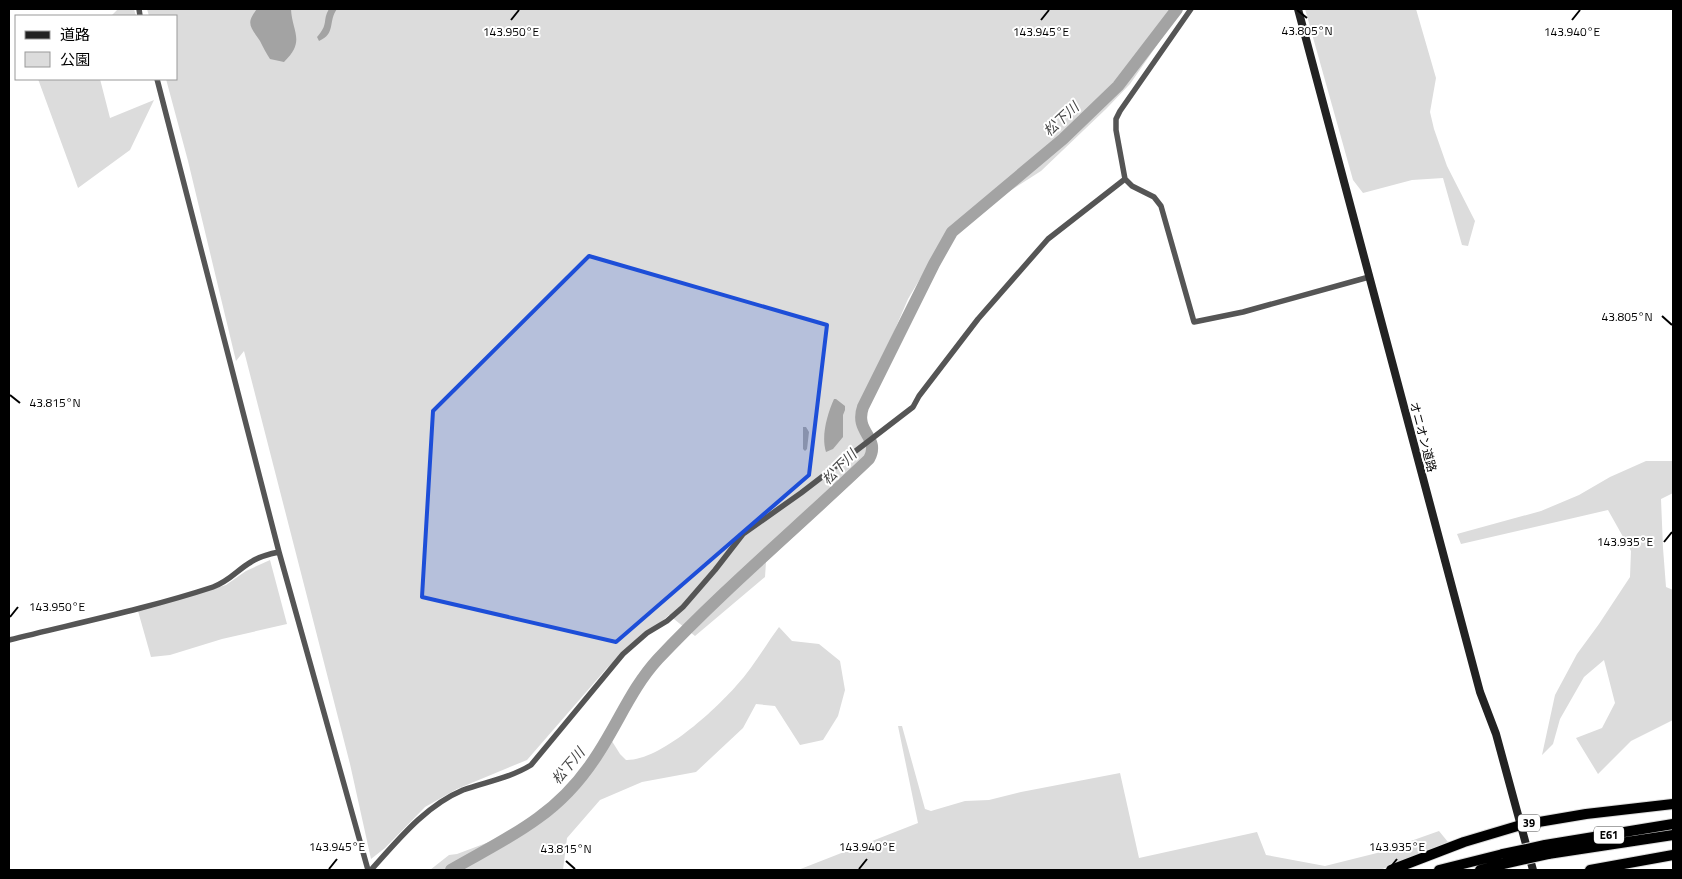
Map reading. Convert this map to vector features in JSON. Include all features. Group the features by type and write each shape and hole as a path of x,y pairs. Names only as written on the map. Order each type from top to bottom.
{"highway":[{"name":"39","path":"1391,870 1464,842 1521,825 1586,814 1673,804"},
{"name":"E61","path":"1439,870 1503,859 1673,824"},
{"name":"E61","path":"1546,850 1673,836"},
{"path":"1590,870 1673,855"},
{"name":"E61","path":"1480,870 1503,859"}],"street":[{"path":"1191,9 1120,111 1116,119 1116,130 1125,179 1132,186 1154,197 1162,206 1194,322 1243,312 1368,278"},
{"name":"オニオン道路","path":"1298,9 1368,278 1480,692 1496,734 1533,870"},
{"path":"157,80 279,552 370,870"},
{"path":"370,870 399,838 432,807 462,791 521,771 531,765 622,654 683,607 743,534 912,407 978,319 1048,239 1125,179"},
{"path":"9,640 160,602 215,586 233,576 249,562 266,554 279,552"}],"highlighted area":[{"path":"589,256 827,325 809,475 616,642 422,597 433,411"}],"green space":[{"path":"118,9 134,9 136,15 112,15"},
{"path":"147,9 1182,9 1130,84 1041,171 949,230 908,299 856,420 877,449 869,467 766,562 765,577 695,636 669,615 607,668 527,760 457,789 425,807 385,848 371,859 350,764 244,351 236,361 188,161 166,80 178,80 178,15 149,15"},
{"path":"1305,9 1416,9 1436,78 1430,112 1434,129 1447,166 1475,221 1468,246 1462,245 1443,178 1412,180 1363,193 1353,180"},
{"path":"38,80 100,80 110,118 154,100 130,150 78,188"},
{"path":"1646,461 1673,461 1673,493 1661,499 1666,587 1673,590 1673,720 1631,741 1598,774 1576,738 1602,728 1615,703 1604,660 1584,677 1560,719 1553,744 1542,755 1555,695 1577,654 1630,577 1631,551 1608,510 1461,544 1457,534 1541,511 1579,495 1610,477"},
{"path":"270,560 287,624 222,639 170,655 151,657 138,611 226,585 246,571"},
{"path":"779,627 792,641 819,644 840,661 845,690 838,716 823,740 800,745 775,706 756,704 743,728 696,772 642,782 600,800 567,838 563,870 430,870 449,855 457,854 497,839 543,815 610,738 626,760 640,758 654,752 686,733 742,679"},
{"path":"898,726 902,726 925,809 931,811 965,801 989,800 1120,773 1139,858 1257,832 1266,855 1325,866 1377,853 1439,831 1448,842 1380,870 798,870 918,823"}],"shaded area":[{"path":"257,9 291,9 296,42 291,55 284,62 270,59 252,29 251,18"},
{"path":"329,9 337,9 328,35 319,41 317,37 323,29"},
{"path":"834,399 845,406 843,437 833,449 826,452 824,439 829,412"},
{"path":"803,427 806,427 809,432 807,449 805,451 803,449"}],"waterway":[{"name":"松下川","path":"451,870 528,825 564,796 593,761 641,681 658,659 735,583 869,459 872,445 862,423 863,407 934,264 952,232 1063,139 1118,86 1177,9"}]}
